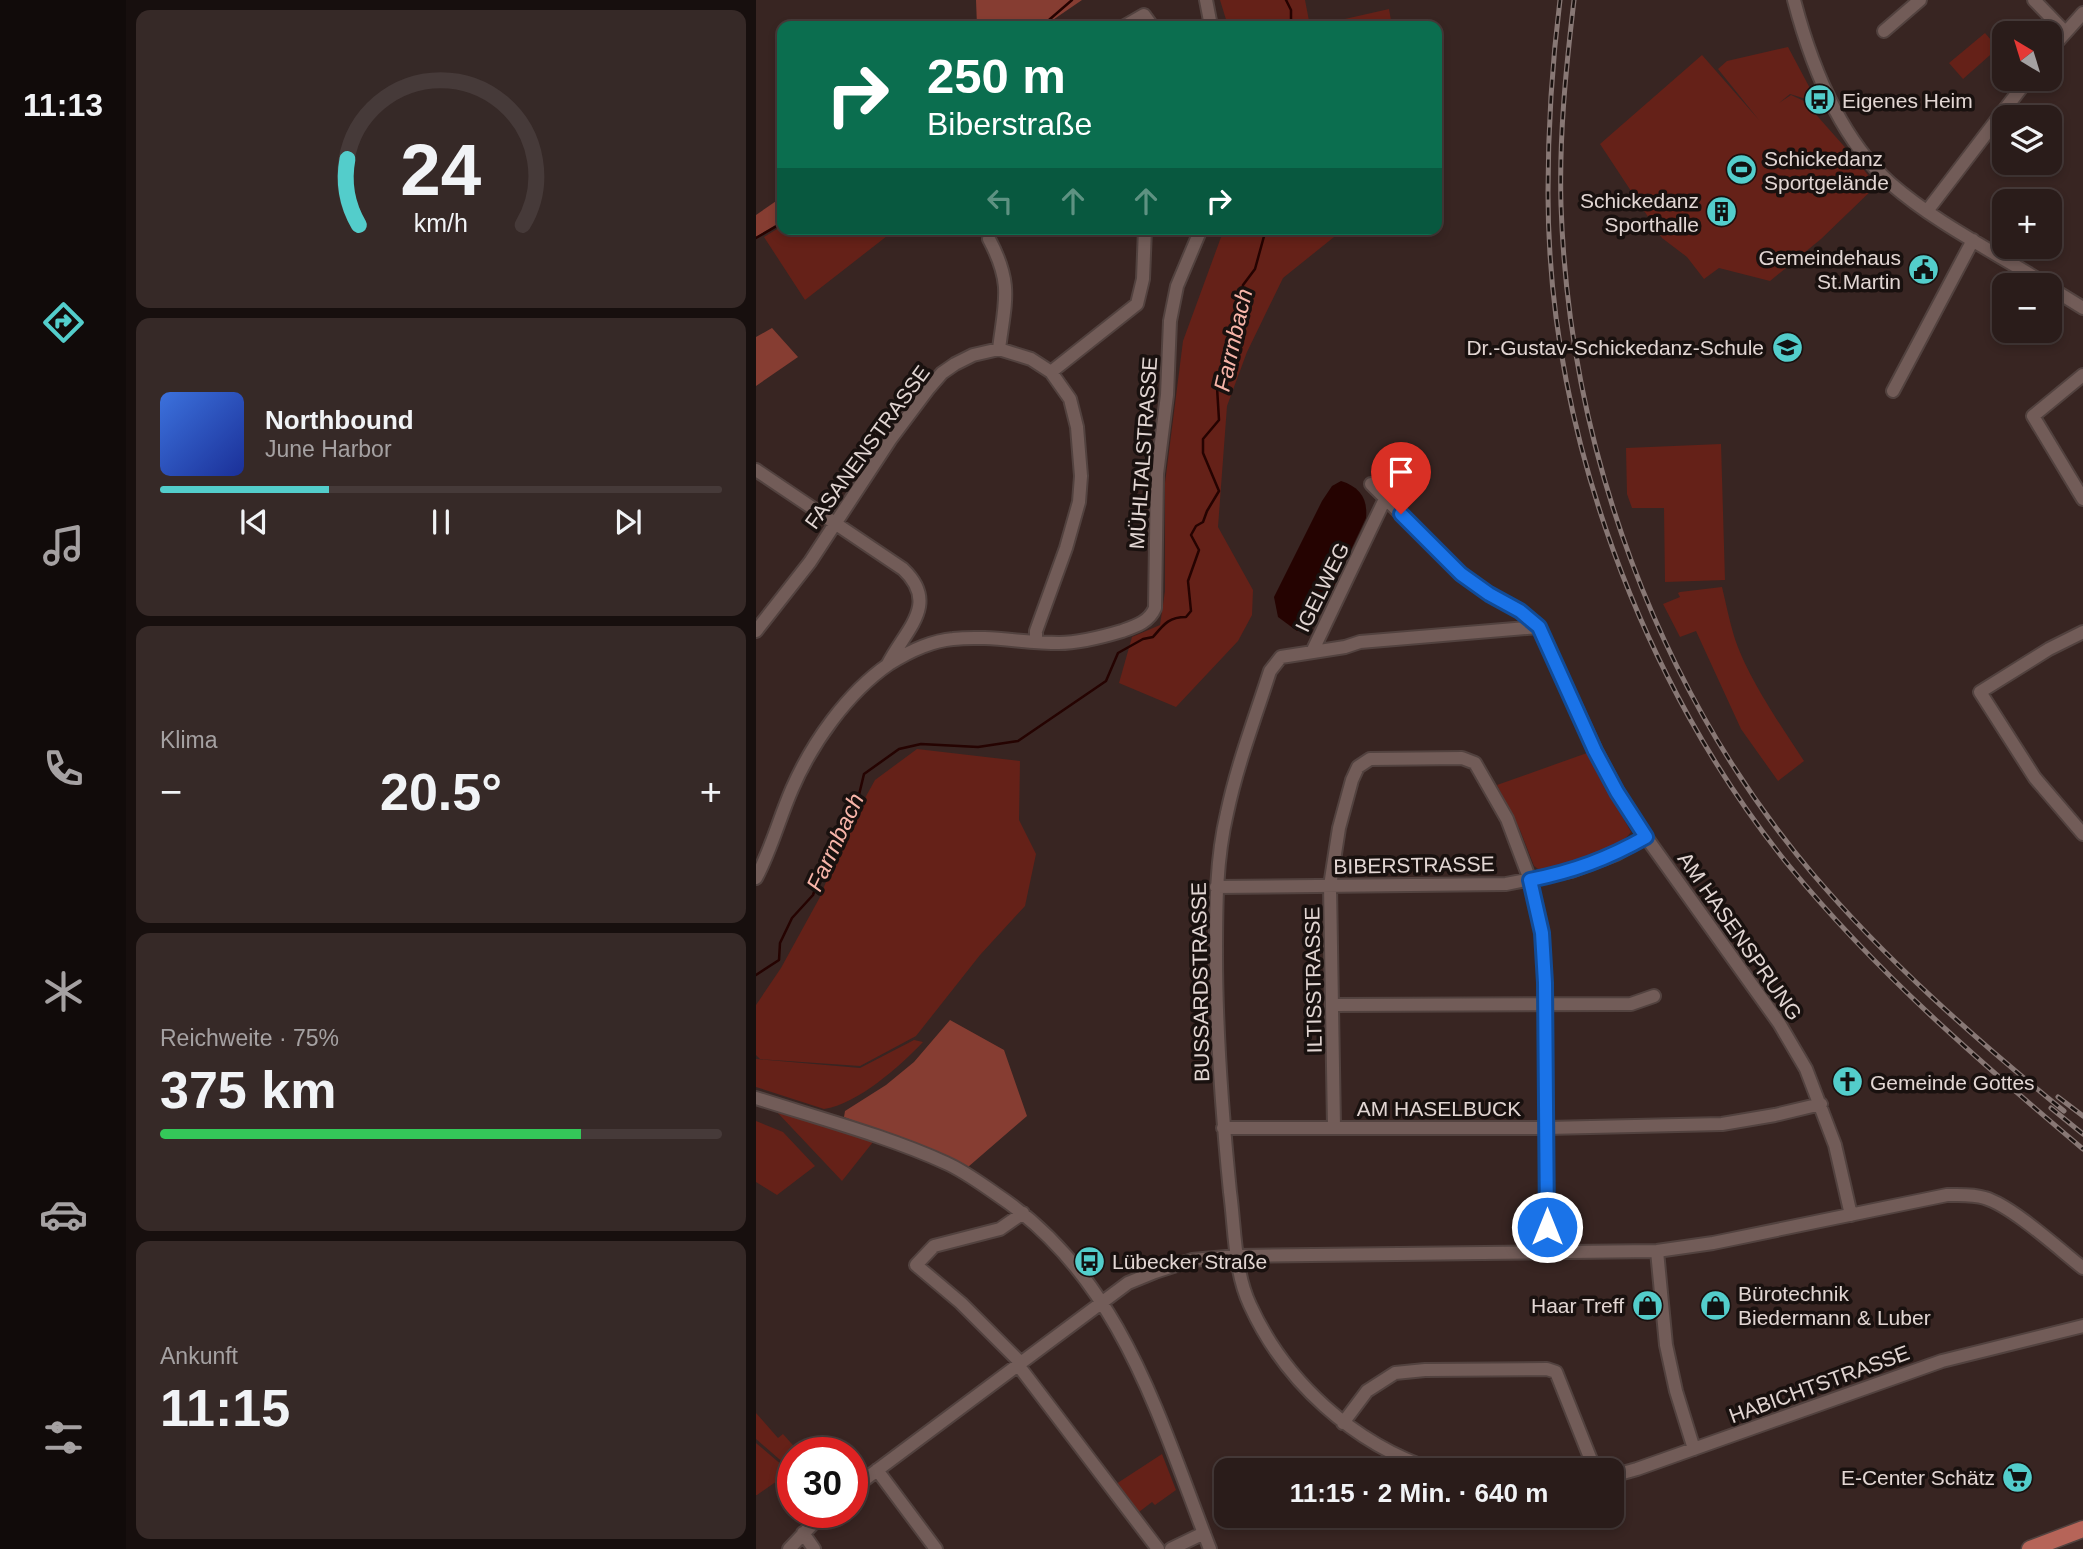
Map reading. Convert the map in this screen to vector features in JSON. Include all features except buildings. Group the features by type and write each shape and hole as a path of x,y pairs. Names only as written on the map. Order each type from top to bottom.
{"main road":[{"path":"2030,1549 2083,1529"}],"street":[{"path":"1206,0 1210,21"},
{"path":"1794,0 1804,34 1829,96 1859,147 1888,181 1927,211 2027,273"},
{"path":"1884,31 1920,0"},
{"path":"2034,0 2065,32"},
{"path":"2062,36 2083,13"},
{"path":"1134,21 1144,15 1148,21"},
{"path":"1927,211 2019,91"},
{"path":"1051,372 1137,304 1143,279 1145,235"},
{"name":"MÜHLTALSTRASSE","path":"756,878 808,758 831,723 857,692 888,665 917,649 941,641 985,638 1061,643 1117,632 1140,624 1152,615 1155,608 1157,474 1167,395 1170,321 1177,286 1198,235"},
{"path":"989,239 1002,262 1007,285 999,349 1031,359 1051,372 1065,389 1074,411 1079,444 1081,490 1066,548 1036,631 1036,642"},
{"path":"1893,391 1973,240"},
{"path":"2062,295 2083,308"},
{"name":"FASANENSTRASSE","path":"756,631 810,562 890,440 942,373 973,355 999,349"},
{"path":"2083,375 2034,416 2083,499"},
{"path":"756,470 911,577 921,603 888,665"},
{"name":"AM HASENSPRUNG","path":"1371,484 1461,574 1520,611 1539,627 1595,751 1617,792 1779,1023 1807,1069 1835,1145 1851,1215"},
{"name":"IGELWEG","path":"1312,652 1385,499"},
{"path":"1312,652 1373,641 1539,627"},
{"path":"2083,632 2049,649 1980,692 2035,778 2083,834"},
{"name":"BUSSARDSTRASSE","path":"1237,1256 1216,1030 1216,887 1227,813 1270,671 1281,657 1312,652"},
{"name":"ILTISSTRASSE","path":"1334,1127 1330,886 1339,828 1358,767 1370,758 1462,758 1475,763 1507,819 1530,880"},
{"name":"BIBERSTRASSE","path":"1216,887 1506,884 1571,872 1616,854 1646,837"},
{"path":"1530,880 1542,933 1547,1252"},
{"path":"1333,1005 1631,1004 1654,996"},
{"path":"756,1098 945,1163 965,1173 1023,1213 1049,1235 1072,1260 1102,1301 1126,1342 1145,1383 1210,1549"},
{"name":"AM HASELBUCK","path":"1223,1128 1723,1125 1821,1104"},
{"path":"868,1477 1128,1283 1192,1261 1237,1256 1657,1251 1713,1243 1947,1195 1973,1195 2003,1206 2083,1268"},
{"path":"1023,1213 1000,1229 934,1247 916,1265 961,1303 1020,1364 1157,1549"},
{"path":"1657,1251 1667,1345 1676,1391 1694,1449"},
{"path":"1237,1256 1241,1284 1250,1306 1267,1336 1306,1388 1343,1423 1386,1450 1405,1458"},
{"name":"HABICHTSTRASSE","path":"1624,1472 1942,1361 2083,1326"},
{"path":"1343,1423 1367,1391 1395,1373 1425,1370 1548,1369 1556,1372 1590,1458"},
{"path":"877,1470 936,1549"},
{"path":"789,1549 808,1528"},
{"path":"803,1533 814,1549"},
{"path":"1171,1549 1204,1533"}],"shaded area":[{"path":"976,0 1082,0 1051,21 977,21"},
{"path":"1220,0 1305,0 1309,21 1226,21"},
{"path":"1389,9 1391,21 1336,21"},
{"path":"1985,33 1992,41 1992,53 1963,79 1949,63"},
{"name":"Schickedanz Sportgelände","path":"1788,47 1813,94 1806,99 1790,94 1779,103 1791,95 1804,101 1876,186 1821,239 1770,281 1719,268 1704,279 1687,257 1662,238 1600,144 1702,55 1759,120 1718,69 1727,61"},
{"path":"777,200 777,224 756,237 756,215"},
{"path":"777,229 777,235 888,235 805,300 764,237"},
{"path":"1222,235 1337,235 1283,278 1247,352 1227,406 1218,527 1253,590 1252,615 1238,641 1176,707 1119,683 1132,637 1160,625 1165,591 1165,483 1183,341"},
{"path":"772,328 798,357 756,386 756,337"},
{"path":"1721,444 1725,580 1665,582 1664,508 1632,508 1627,494 1626,448"},
{"path":"1341,481 1358,490 1366,505 1366,518 1326,603 1310,626 1297,631 1278,617 1274,597 1322,501 1332,486"},
{"path":"1722,587 1734,636 1747,667 1804,761 1778,781 1741,729 1696,631 1680,637 1663,604 1680,597 1680,592"},
{"path":"917,749 1020,761 1019,820 1036,854 1025,906 980,955 916,1036 860,1066 760,1059 756,1055 756,1005 781,968 820,897 844,836 875,780"},
{"path":"1587,753 1631,832 1603,852 1541,871 1534,866 1520,830 1497,785"},
{"path":"950,1020 1004,1050 1027,1116 968,1167 844,1117 845,1111 886,1085 914,1062"},
{"path":"914,1040 923,1042 903,1062 864,1092 837,1106 824,1109 756,1087 756,1059 860,1068"},
{"path":"776,1111 873,1142 842,1181"},
{"path":"756,1121 783,1132 815,1166 777,1195 756,1182"},
{"path":"756,1413 777,1437 777,1457 756,1439"},
{"path":"756,1443 777,1461 777,1481 756,1495"},
{"path":"1162,1454 1176,1490 1155,1505 1152,1502 1139,1512 1116,1484"}],"waterway":[{"path":"1048,21 1072,0"},
{"name":"Farrnbach","path":"1286,0 1291,10 1291,21"},
{"path":"756,238 777,226"},
{"name":"Farrnbach","path":"756,975 779,960 780,943 792,918 813,895 832,840 857,803 864,774 899,749 921,744 978,747 1018,741 1106,681 1118,653 1143,639 1153,637 1167,622 1186,617 1191,611 1188,581 1199,550 1191,535 1196,526 1203,522 1219,491 1203,453 1203,439 1219,420 1217,387 1226,375 1227,351 1243,285 1255,269 1264,235"}],"railway":[{"path":"1560,0 1549,145 1552,282 1565,372 1585,462 1613,550 1648,636 1689,718 1737,795 1790,867 1823,906 1893,979 1967,1049 2083,1149"},
{"path":"1574,0 1561,153 1561,205 1568,295 1582,385 1603,473 1631,560 1666,644 1708,724 1757,801 1812,873 1870,937 1932,998 2064,1111"},
{"path":"2058,1097 2083,1116"},
{"path":"2051,1108 2083,1134"}],"place":[{"name":"Eigenes Heim","path":"1819,100"},
{"name":"Schickedanz Sportgelände","path":"1741,170"},
{"name":"Schickedanz Sporthalle","path":"1722,212"},
{"name":"Gemeindehaus St.Martin","path":"1924,269"},
{"name":"Dr.-Gustav-Schickedanz-Schule","path":"1787,347"},
{"name":"Gemeinde Gottes","path":"1847,1082"},
{"name":"Lübecker Straße","path":"1089,1261"},
{"name":"Haar Treff","path":"1647,1305"},
{"name":"Bürotechnik Biedermann & Luber","path":"1715,1305"},
{"name":"E-Center Schätz","path":"2018,1477"}],"route":[{"path":"1401,514 1461,574 1520,611 1539,627 1595,751 1646,837 1616,854 1571,872 1530,880 1544,955 1547,1227"}]}
